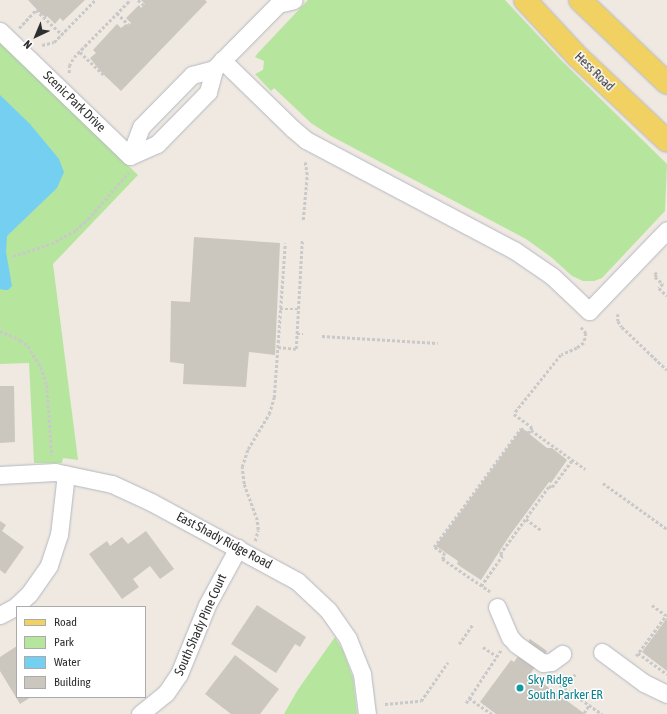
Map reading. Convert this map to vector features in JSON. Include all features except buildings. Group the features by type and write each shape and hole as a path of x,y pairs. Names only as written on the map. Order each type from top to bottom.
{"main road":[{"name":"Hess Road","path":"525,0 578,57 667,141"},
{"path":"580,0 667,83"}],"street":[{"path":"130,156 141,127 192,75 218,64 283,1"},
{"name":"Scenic Park Drive","path":"8,30 130,156"},
{"path":"130,156 157,144 208,92 218,64"},
{"path":"218,64 306,140 520,253 552,276 589,311 667,230"},
{"name":"East Shady Ridge Road","path":"0,475 39,472 66,474 105,482 125,489 238,548 297,581 317,598 337,621 352,646 360,667 365,688 367,714"},
{"path":"16,606 29,594 49,565 59,535 66,474"},
{"name":"South Shady Pine Court","path":"140,714 162,697 177,678 207,605 238,548"},
{"path":"495,600 510,637 516,644 543,663 551,662 562,654"},
{"path":"0,615 16,606"},
{"path":"602,652 644,683 667,694"}],"path":[{"path":"42,45 52,43 94,0"},
{"path":"69,73 70,64 80,52 130,0"},
{"path":"138,0 144,5"},
{"path":"8,30 36,10 62,34"},
{"path":"117,13 129,25"},
{"path":"123,26 126,22"},
{"path":"80,52 105,76"},
{"path":"13,256 51,244 80,227 131,170 133,161 130,156"},
{"path":"303,220 307,175 305,162"},
{"path":"278,347 296,349 302,240"},
{"path":"254,542 258,530 257,520 244,484 242,467 248,449 266,421 272,407 278,347 285,243"},
{"path":"655,272 657,275 655,277 663,284 659,288 667,296"},
{"path":"280,309 298,309"},
{"path":"618,314 618,321 622,327 667,370"},
{"path":"576,322 586,333 584,343 561,355 514,414 532,427 531,430 585,470"},
{"path":"0,332 20,340 28,346 41,367 47,385 52,457"},
{"path":"297,334 303,334"},
{"path":"322,336 438,343"},
{"path":"495,600 481,586 442,559 445,555 434,547 521,428 528,433 531,430"},
{"path":"481,586 502,556 500,554 549,486 552,488 572,460"},
{"path":"603,483 667,529"},
{"path":"526,519 541,530"},
{"path":"633,660 666,614 652,605"},
{"path":"459,644 473,624"},
{"path":"483,647 497,656"},
{"path":"466,703 503,647"},
{"path":"638,653 667,674"},
{"path":"385,704 421,701 448,662"},
{"path":"565,688 575,674"},
{"path":"550,677 602,714"},
{"path":"469,698 492,714"},
{"path":"584,713 589,705"}],"green space":[{"path":"308,0 505,0 561,60 667,164 665,211 602,278 594,281 583,281 572,276 551,257 526,239 331,136 311,123 274,88 271,91 255,74 263,70 264,61 255,57"},
{"path":"0,43 138,175 53,264 78,460 63,458 62,463 34,463 29,363 0,364"},
{"path":"335,637 343,651 353,678 357,714 284,714 297,691"}],"water":[{"path":"0,95 30,124 59,159 64,172 57,188 7,236 6,252 12,286 8,290 0,289"}],"place":[{"name":"Sky Ridge South Parker ER","path":"520,688"}]}
